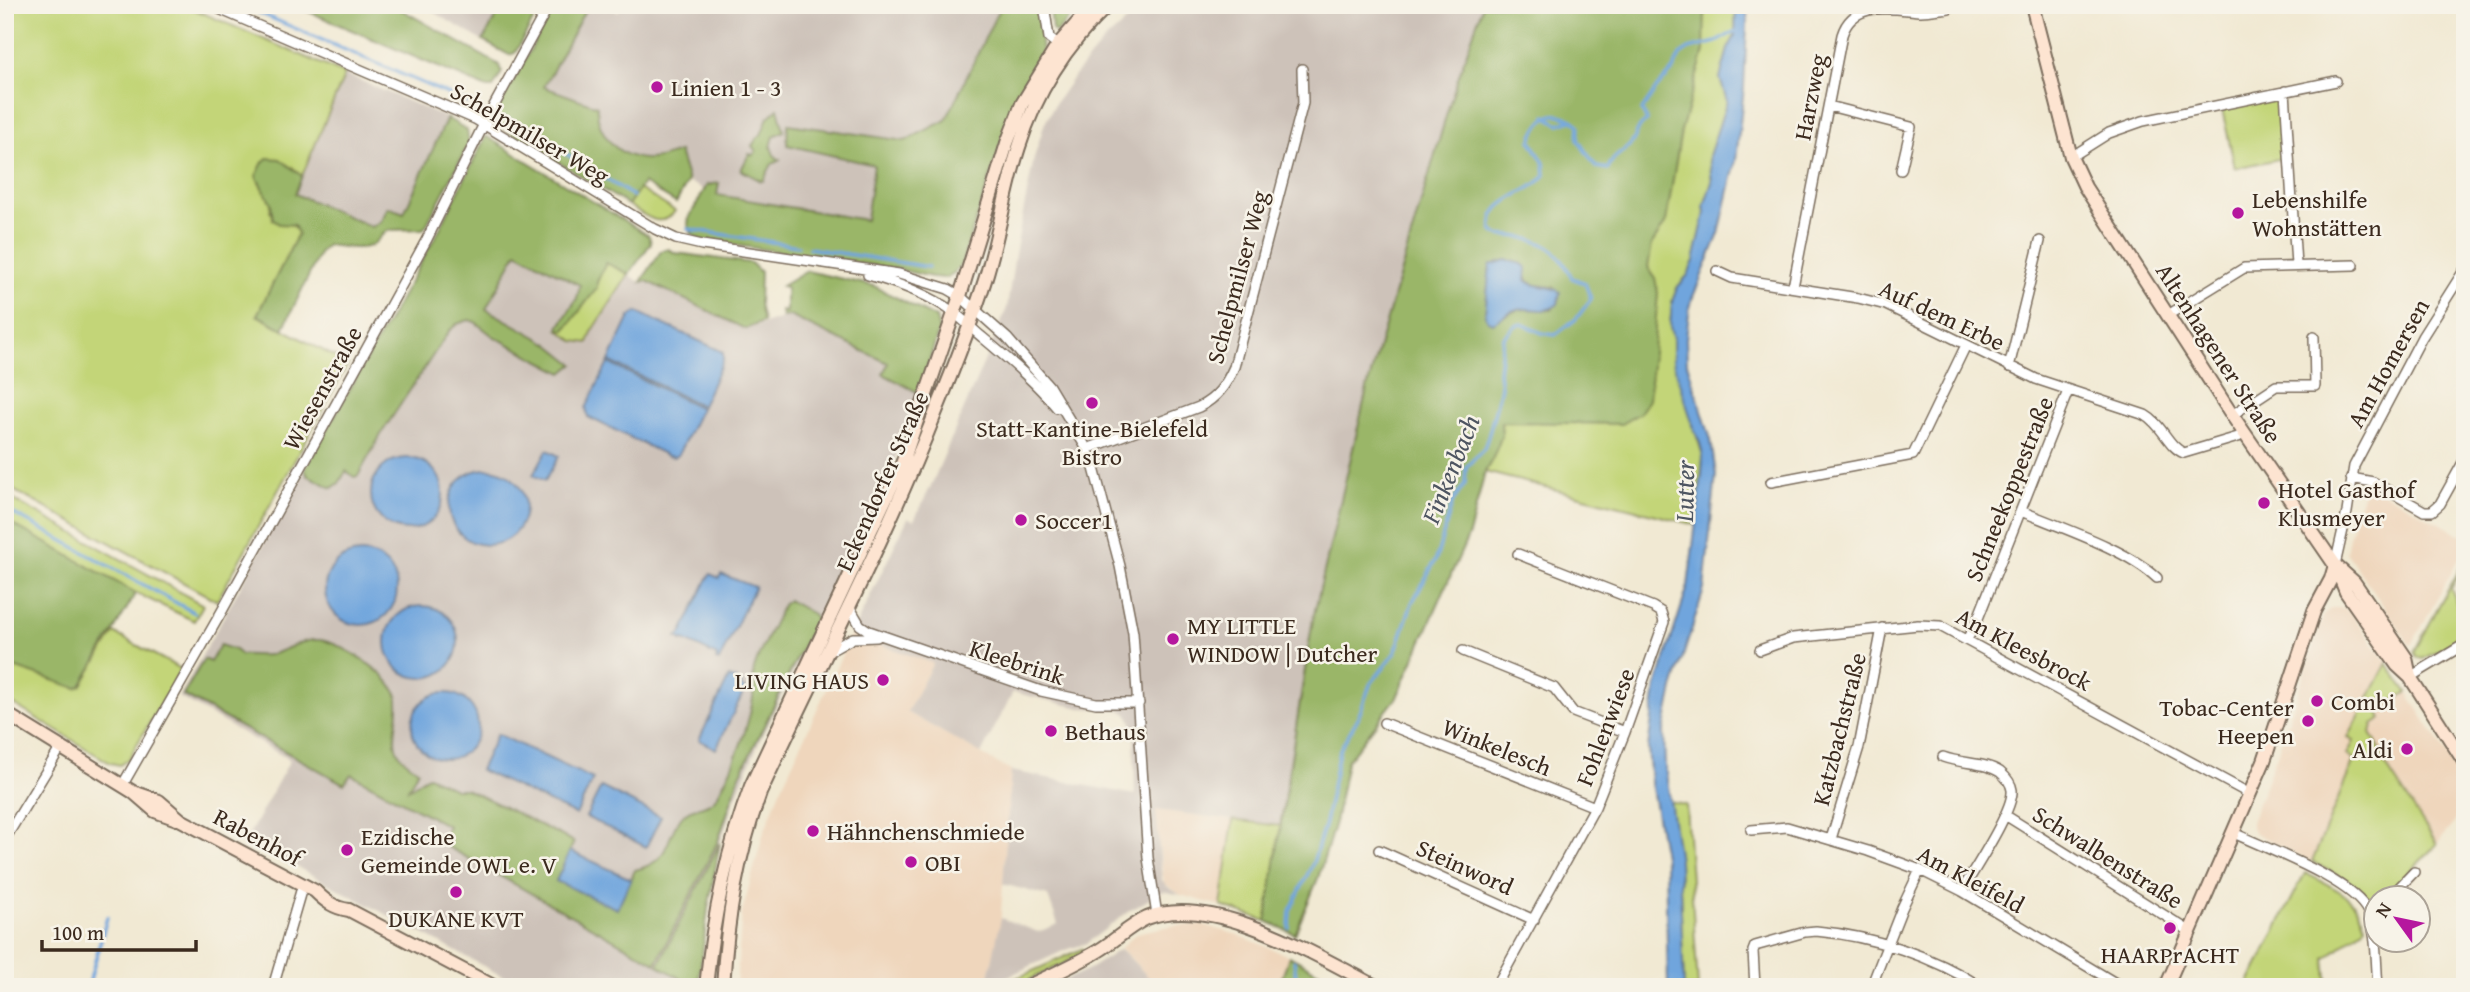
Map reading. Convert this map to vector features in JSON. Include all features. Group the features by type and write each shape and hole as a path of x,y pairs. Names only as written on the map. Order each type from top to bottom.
{"main road":[{"name":"Eckendorfer Straße","path":"706,987 722,876 735,828 751,786 902,464 960,296 1015,121 1033,84 1058,45 1093,5"},
{"name":"Eckendorfer Straße","path":"723,987 727,925 734,880 745,833 760,793 912,469 969,326 1030,115 1048,79 1068,49 1108,5"},
{"name":"Altenhagener Straße","path":"2032,5 2071,157 2085,187 2232,415 2335,565 2354,582 2406,658 2410,677 2465,763"},
{"path":"2166,987 2264,761 2314,611 2331,579 2335,565"},
{"name":"Rabenhof","path":"5,713 128,789 155,811 181,820 303,884 340,909 349,910 495,987"},
{"path":"1026,987 1079,962 1131,927 1157,915 1197,914 1251,926 1285,940 1377,987"}],"street":[{"name":"Schelpmilser Weg","path":"210,5 422,94 484,124 676,239 899,274 948,289 960,296 1007,338 1049,386 1087,450 1120,566 1133,633 1148,858 1157,915"},
{"name":"Wiesenstraße","path":"128,789 427,239 484,124 549,5"},
{"path":"1044,5 1049,38 1058,45"},
{"name":"Harzweg","path":"1793,287 1842,35 1847,22 1853,14 1870,5 1919,11 1949,8"},
{"name":"Schelpmilser Weg","path":"1087,450 1199,407 1211,401 1228,381 1234,368 1303,103 1302,69"},
{"path":"2071,157 2109,133 2143,121 2336,81"},
{"path":"2285,91 2297,265"},
{"path":"1829,106 1911,127 1901,170"},
{"path":"2009,367 2040,241"},
{"path":"2168,315 2244,268 2354,265"},
{"name":"Schelpmilser Weg","path":"837,266 894,282 930,298 954,313 1045,393 1078,433"},
{"name":"Am Homersen","path":"2335,565 2354,466 2416,349 2465,269"},
{"name":"Auf dem Erbe","path":"1717,271 1732,278 1886,305 2009,367 2068,391 2145,415 2158,424 2175,448 2185,453 2238,437 2245,432"},
{"path":"2232,415 2276,386 2315,386 2314,337"},
{"path":"1771,482 1913,455 1966,345"},
{"name":"Schneekoppestraße","path":"1968,639 2068,391"},
{"path":"2351,478 2373,482 2424,511 2432,511 2440,504 2465,459"},
{"path":"2021,511 2139,562 2157,578"},
{"name":"Fohlenwiese","path":"1496,987 1595,807 1664,622 1661,612 1653,607 1518,554"},
{"name":"Kleebrink","path":"849,606 860,625 888,638 1041,691 1096,703 1139,703"},
{"name":"Am Kleesbrock","path":"1760,650 1793,638 1933,624 1945,627 2250,794"},
{"name":"Katzbachstraße","path":"1831,839 1859,747 1882,628"},
{"name":"Kleebrink","path":"827,653 853,638 888,638"},
{"path":"2410,677 2445,654 2465,645"},
{"path":"1463,651 1555,688 1573,712 1625,732"},
{"name":"Winkelesch","path":"1384,723 1595,807"},
{"path":"5,839 61,747"},
{"path":"1943,757 1991,768 2002,774 2012,789 2005,815 1962,891"},
{"name":"Schwalbenstraße","path":"2005,815 2191,932"},
{"name":"Am Kleifeld","path":"1751,830 1787,827 1831,839 1920,870 1962,891 2122,987"},
{"path":"2234,833 2347,888 2362,903"},
{"name":"Steinword","path":"1379,850 1534,920"},
{"path":"1871,987 1920,870"},
{"path":"2402,884 2414,872"},
{"path":"273,987 303,884"},
{"path":"1755,987 1753,951 1759,944 1816,931 1887,945 1949,969 1981,987"},
{"path":"2376,954 2378,987"}],"shaded area":[{"path":"421,5 502,5 483,41"},
{"path":"588,5 606,5 618,12 622,5 1001,5 946,120 905,141 788,124 787,145 874,165 866,220 717,195 719,184 707,185 704,190 688,181 679,152 647,159 633,157 619,150 606,138 596,116 544,87"},
{"path":"1145,5 1483,5 1452,96 1368,385 1313,619 1280,826 1156,810 1162,880 1181,895 1163,891 1129,911 1087,943 1063,951 987,986 1001,918 1038,932 1058,924 1048,896 1003,884 1011,771 1135,795 1134,728 1131,720 1121,710 1080,708 1013,692 981,754 907,712 933,663 851,635 908,518 914,520 931,486 1007,308 1034,158 1044,125 1074,76 1103,42"},
{"path":"345,74 447,118 404,214 381,221 372,227 294,194"},
{"path":"460,191 618,268 640,282 647,281 745,329 790,316 889,363 883,374 919,393 894,461 861,536 762,735 733,803 720,843 658,965 688,983 688,987 523,987 246,840 290,760 179,697"},
{"path":"2370,488 2465,537 2465,548 2411,646 2346,552 2363,495"},
{"path":"2332,608 2343,608 2354,617 2387,663 2349,737 2354,741 2354,760 2312,862 2255,833 2251,822 2278,752 2324,614"},
{"path":"851,635 933,663 907,712 1011,771 1000,927 986,987 736,987 742,913 763,835 779,793"},
{"path":"2407,692 2465,782 2465,808 2437,844 2381,758 2383,755 2371,733 2378,711"},
{"path":"1155,810 1233,820 1221,906 1181,895 1164,883"},
{"path":"1204,925 1238,935 1289,956 1279,987 1163,987 1154,983 1121,948 1141,932 1171,926"},
{"path":"1119,950 1154,983 1163,987 1051,987 1093,967"}],"green space":[{"path":"5,5 184,5 345,74 302,176 292,167 259,183 271,203 270,212 298,229 298,234 257,315 348,364 217,601 13,490 5,481"},
{"path":"293,5 393,5 499,65 502,72 493,88 487,88"},
{"path":"502,5 542,5 515,53 509,55 483,41"},
{"path":"555,5 588,5 544,87 597,106 604,134 626,154 649,159 679,152 688,181 676,203 643,183 628,205 503,128 493,118"},
{"path":"1001,5 1039,5 1042,57 1012,112 961,265 954,273 945,278 932,277 896,269 701,240 690,232 689,218 707,185 719,183 717,195 866,220 874,165 787,145 788,124 905,141 946,120"},
{"path":"1050,5 1082,5 1056,33 1052,30"},
{"path":"1483,5 1736,5 1735,36 1728,49 1720,78 1727,101 1709,156 1712,182 1704,206 1705,213 1694,261 1688,275 1677,288 1672,302 1670,327 1673,361 1703,456 1696,525 1485,472 1469,534 1397,697 1347,761 1335,822 1318,878 1295,934 1221,906 1233,820 1280,826 1313,619 1368,385 1452,96"},
{"path":"1483,5 1705,5 1704,51 1681,131 1666,222 1652,244 1648,267 1655,278 1658,293 1649,400 1640,413 1621,424 1501,422 1502,435 1485,472 1469,534 1397,697 1347,761 1335,822 1318,878 1295,934 1266,921 1313,619 1368,385 1452,96","holes":["1506,260 1522,264 1529,281 1535,285 1554,287 1559,301 1551,310 1519,309 1504,316 1485,315 1490,265"]},
{"path":"2273,98 2280,104 2284,158 2235,168 2222,109"},
{"path":"778,108 784,131 774,136 771,147 780,160 772,164 761,181 741,170 749,154 753,155 756,151 752,146 761,135 768,117"},
{"path":"447,118 467,130 469,143 426,226 423,229 389,230 367,247 327,245 320,252 283,329 257,315 298,234 294,225 279,224 273,220 271,203 256,176 263,162 267,158 280,159 302,176 295,194 372,227 381,221 388,207 404,213"},
{"path":"486,136 649,236 651,243 629,274 606,263 597,288 565,330 558,329 577,298 580,285 517,252 486,309 549,344 574,364 563,373 493,336 475,322 469,320 457,324 449,331 383,431 358,476 354,477 346,471 339,483 332,488 307,475 305,469 439,230"},
{"path":"639,189 675,211 664,220 652,219 640,213 628,205"},
{"path":"668,249 676,253 751,263 760,272 759,304 763,322 745,329 647,281 641,282 661,251"},
{"path":"606,262 629,274 592,332 588,343 574,341 558,329 565,330 597,288"},
{"path":"807,271 874,286 936,318 939,330 919,393 883,374 888,363 790,316 782,317 781,311 786,312 786,287 782,286"},
{"path":"5,495 203,605 194,621 136,593 5,520"},
{"path":"5,520 136,593 81,686 76,688 5,664"},
{"path":"2465,559 2465,564 2451,589 2465,624 2465,636 2423,659 2417,657 2414,652"},
{"path":"788,600 813,614 816,619 740,775 718,841 656,963 439,842 448,826 351,774 344,784 183,695 204,659 210,662 220,645 241,655 273,654 313,640 340,647 366,662 388,681 395,691 398,700 396,747 407,762 418,770 408,789 429,776 455,789 466,789 574,842 556,881 617,909 635,870 647,866 661,856 681,817 709,804 717,796 745,731 752,703 753,672 783,605"},
{"path":"114,633 181,669 129,758 120,765 110,763 5,699 5,664 81,686"},
{"path":"2387,663 2407,692 2378,711 2382,718 2373,724 2371,733 2383,755 2381,758 2437,844 2398,884 2362,884 2362,894 2354,884 2312,862 2354,760 2347,755 2354,741 2348,738"},
{"path":"1669,802 1686,805 1698,987 1684,987 1679,861"},
{"path":"720,843 698,987 695,987 658,965"},
{"path":"2305,873 2342,893 2357,907 2362,916 2362,929 2325,959 2328,987 2247,987"},
{"path":"1082,949 1085,953 1014,987 997,987"},
{"path":"1289,956 1322,974 1319,987 1279,987"}],"water":[{"path":"1736,5 1748,5 1744,87 1736,160 1719,234 1690,304 1686,339 1687,363 1711,440 1716,475 1704,589 1673,689 1664,730 1665,766 1679,861 1684,987 1668,987 1665,862 1648,748 1656,687 1688,586 1703,456 1673,361 1670,327 1672,302 1677,288 1688,275 1694,261 1705,213 1704,206 1712,182 1709,156 1727,101 1720,78 1728,49 1735,36"},
{"path":"1506,260 1527,268 1526,280 1530,283 1560,292 1558,304 1543,310 1514,310 1492,323 1488,321 1485,315 1490,265"},
{"path":"637,312 723,352 723,360 702,406 609,361 630,317"},
{"path":"608,363 701,408 678,455 668,456 588,417 586,408"},
{"path":"547,450 559,456 545,481 533,475"},
{"path":"400,458 414,458 433,468 443,487 443,501 433,520 414,530 400,530 381,520 371,501 371,487 381,468"},
{"path":"495,469 508,475 519,486 525,499 523,522 508,539 495,545 479,545 466,539 451,522 449,499 455,486 472,471"},
{"path":"368,553 387,563 395,575 395,603 387,615 375,623 354,625 335,615 327,603 325,582 335,563 347,555"},
{"path":"710,574 719,578 721,574 755,587 719,661 716,660 717,656 677,637 681,634"},
{"path":"429,606 448,616 456,628 456,656 448,668 436,676 415,678 396,668 388,656 386,635 396,616 408,608"},
{"path":"729,677 742,683 740,686 745,689 716,749 699,740"},
{"path":"445,693 458,696 468,703 475,713 478,726 475,739 468,749 458,756 445,759 432,756 422,749 415,739 412,726 415,713 422,703 432,696"},
{"path":"497,734 593,779 576,815 480,770"},
{"path":"601,787 661,817 646,847 586,817"},
{"path":"570,851 631,879 617,909 556,881"}],"waterway":[{"path":"241,5 480,108"},
{"name":"Finkenbach","path":"1289,928 1290,911 1313,863 1325,823 1339,751 1358,718 1370,685 1395,653 1412,603 1436,559 1453,501 1465,484 1466,467 1484,449 1501,387 1499,372 1503,338 1515,326 1522,324 1542,333 1555,335 1576,319 1591,299 1585,283 1572,278 1562,260 1542,243 1499,235 1492,230 1492,219 1496,211 1545,175 1544,163 1531,141 1535,132 1550,116 1570,119 1579,125 1578,140 1596,167 1608,169 1614,158 1631,144 1639,128 1647,121 1642,110 1673,70 1680,55 1689,49 1716,42 1736,31"},
{"name":"Finkenbach","path":"1546,116 1559,124 1571,120"},
{"path":"504,118 519,124 633,196"},
{"path":"688,229 798,246"},
{"path":"809,248 928,267"},
{"path":"5,509 195,613"},
{"path":"88,987 107,917"},
{"name":"Finkenbach","path":"1294,961 1297,987"}],"place":[{"name":"Linien 1 - 3","path":"657,87"},
{"name":"Lebenshilfe Wohnstätten","path":"2238,213"},
{"name":"Statt-Kantine-Bielefeld Bistro","path":"1092,403"},
{"name":"Hotel Gasthof Klusmeyer","path":"2264,503"},
{"name":"Soccer1","path":"1021,520"},
{"name":"MY LITTLE WINDOW | Dutcher","path":"1173,639"},
{"name":"LIVING HAUS","path":"883,680"},
{"name":"Combi","path":"2317,701"},
{"name":"Tobac-Center Heepen","path":"2308,721"},
{"name":"Bethaus","path":"1051,731"},
{"name":"Aldi","path":"2407,749"},
{"name":"Hähnchenschmiede","path":"813,831"},
{"name":"Ezidische Gemeinde OWL e. V","path":"347,850"},
{"name":"OBI","path":"911,862"},
{"name":"DUKANE KVT","path":"456,892"},
{"name":"HAARPrACHT","path":"2170,928"}],"water label":[{"name":"Lutter","path":"1684,491"}]}
